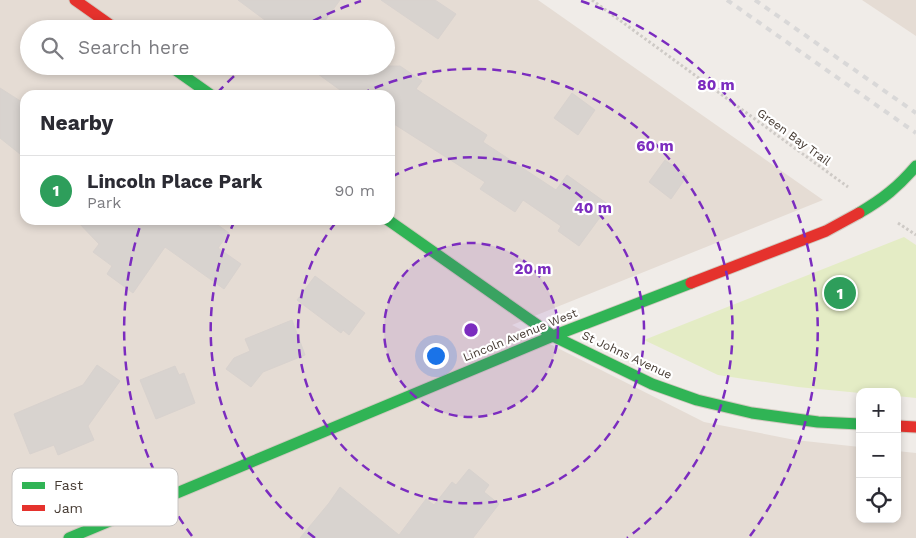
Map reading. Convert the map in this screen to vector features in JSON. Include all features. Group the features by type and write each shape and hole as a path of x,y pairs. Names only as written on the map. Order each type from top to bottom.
{"street":[{"path":"76,0 104,20"},
{"path":"183,75 204,90"},
{"name":"Lincoln Avenue West","path":"178,493 553,336 826,231 873,205 900,185 916,166"},
{"name":"St Johns Avenue","path":"395,225 553,336 652,384 697,400 752,413 818,422 856,424"},
{"path":"901,426 916,428"},
{"name":"Lincoln Avenue West","path":"69,538 98,526"}],"path":[{"name":"Green Bay Trail","path":"592,0 849,188"},
{"path":"894,220 916,235"}],"shaded area":[{"path":"0,0 538,0 823,200 512,325 704,422 795,440 856,447 856,523 901,523 901,451 916,453 916,538 0,538"},
{"path":"862,0 916,0 916,36"}],"green space":[{"path":"904,237 916,245 916,398 901,396 901,388 856,388 856,393 798,387 718,375 644,340"}],"building":[{"path":"238,0 340,0 326,20 265,20"},
{"path":"381,0 435,0 456,14 438,39"},
{"path":"395,66 400,66 422,81 416,89 487,135 483,142 556,190 567,175 609,205 579,246 558,231 561,226 523,200 515,212 480,189 485,182 395,125 395,90 340,90 319,75 395,75"},
{"path":"0,88 20,101 20,154 0,138"},
{"path":"572,93 595,110 578,135 554,118"},
{"path":"665,160 687,176 671,199 649,182"},
{"path":"81,225 218,225 229,233 218,248 241,264 224,289 165,247 133,293 107,274 112,266 93,252 99,244"},
{"path":"315,276 365,313 349,335 343,330 341,333 297,300"},
{"path":"292,320 305,355 263,372 251,387 226,369 234,358 250,351 245,339"},
{"path":"97,365 120,381 88,426 94,440 58,455 54,445 30,454 14,414 83,385"},
{"path":"175,366 179,375 184,373 195,403 156,419 140,380"},
{"path":"469,469 489,485 484,492 499,504 473,538 300,538 340,487 399,535 426,499 434,505 452,482 456,485"}],"railway":[{"path":"727,0 916,133"},
{"path":"755,0 916,113"}],"traffic: fast":[{"path":"183,75 204,90"},
{"path":"859,213 890,192 916,166"},
{"path":"395,225 553,336 652,384 697,400 752,413 818,422 856,424"},
{"path":"178,493 553,336 691,283"},
{"path":"69,538 98,526"}],"traffic: jam":[{"path":"75,0 103,20"},
{"path":"691,283 826,231 859,213"},
{"path":"901,426 916,427"}],"place":[{"name":"Lincoln Place Park","path":"840,293"}]}
